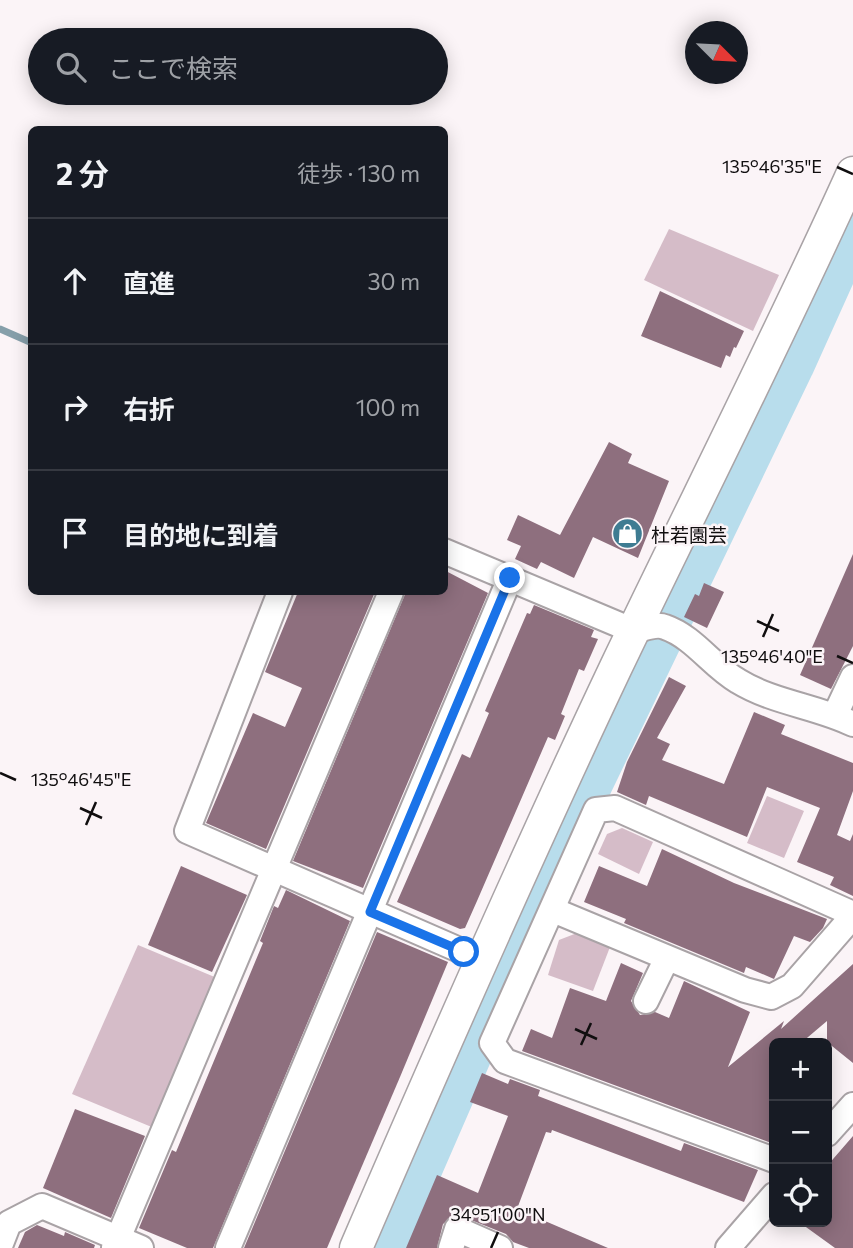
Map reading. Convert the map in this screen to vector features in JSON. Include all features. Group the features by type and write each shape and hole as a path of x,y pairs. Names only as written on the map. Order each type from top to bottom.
{"street":[{"path":"356,1248 480,959 658,630 746,405 853,173"},
{"path":"448,553 510,578 658,630 736,680 782,703 844,720 853,677"},
{"path":"228,1248 510,578"},
{"path":"279,595 187,831 480,959"},
{"path":"0,1246 9,1223 42,1206 124,1245 390,595"},
{"path":"553,911 745,990 771,997 792,986 853,915 615,808 596,810 492,1043 505,1061 769,1158"},
{"path":"646,1001 667,958"},
{"path":"832,1130 850,1112"},
{"path":"728,1248 769,1201"},
{"path":"451,1248 457,1228 500,1248"}],"shaded area":[{"path":"669,229 779,275 753,331 644,280"},
{"path":"767,796 804,811 784,858 747,843"},
{"path":"622,828 653,842 639,874 598,854 607,834"},
{"path":"577,933 610,947 593,991 548,975 559,940"},
{"path":"138,945 217,978 154,1128 72,1094"}],"building":[{"path":"660,291 744,331 730,357 726,355 721,368 641,336"},
{"path":"609,442 632,454 628,463 669,481 638,558 593,537 574,578 541,562 537,569 515,559 521,546 507,540 518,515 560,535"},
{"path":"853,554 853,646 831,689 800,675"},
{"path":"448,572 488,593 363,888 293,861 405,595 448,595"},
{"path":"704,583 724,592 707,628 684,617 695,594 699,596"},
{"path":"297,595 374,595 266,849 206,823 253,713 285,727 302,688 265,672"},
{"path":"534,605 594,630 591,637 598,639 584,671 579,669 561,714 565,716 555,740 548,737 465,928 460,929 397,902 462,754 470,758 489,713 485,711 527,613 530,614"},
{"path":"669,677 686,686 657,738 670,744 662,760 724,784 754,712 785,725 781,734 853,763 853,791 837,835 850,841 853,834 853,896 830,885 834,877 797,862 820,808 767,787 747,837 649,796 646,805 617,792 627,762"},
{"path":"662,849 734,883 827,919 823,928 810,942 794,936 774,979 746,967 744,973 624,923 626,919 584,902 599,866 647,886"},
{"path":"181,866 247,895 212,972 148,945"},
{"path":"286,890 350,921 213,1248 187,1248 139,1228 172,1150 176,1152 263,943 260,941 274,906 278,908"},
{"path":"377,932 448,962 400,1077 327,1248 244,1248"},
{"path":"621,963 643,973 631,1001 640,1015 655,1012 669,1018 684,981 750,1012 728,1067 784,1021 781,1029 853,964 853,1063 832,1046 832,1038 827,1038 827,1021 807,1038 769,1038 769,1142 522,1051 531,1029 552,1038 570,988 606,1001"},
{"path":"482,1073 508,1084 510,1079 540,1090 538,1096 681,1151 684,1143 758,1170 744,1202 552,1130 551,1133 546,1132 517,1209 608,1248 529,1248 513,1242 506,1234 456,1214 443,1224 437,1248 406,1248 437,1175 478,1193 508,1116 470,1102"},
{"path":"75,1109 145,1136 111,1218 43,1188"},
{"path":"853,1136 853,1248 835,1248 806,1227 832,1227 832,1160"},
{"path":"37,1225 64,1236 65,1232 95,1245 94,1248 18,1248 25,1232"}],"waterway":[{"path":"387,1248 560,850 793,366 853,233"},
{"path":"0,329 28,341"}],"place":[{"name":"杜若園芸","path":"628,534"}],"route":[{"path":"464,952 370,912 510,578"}]}
